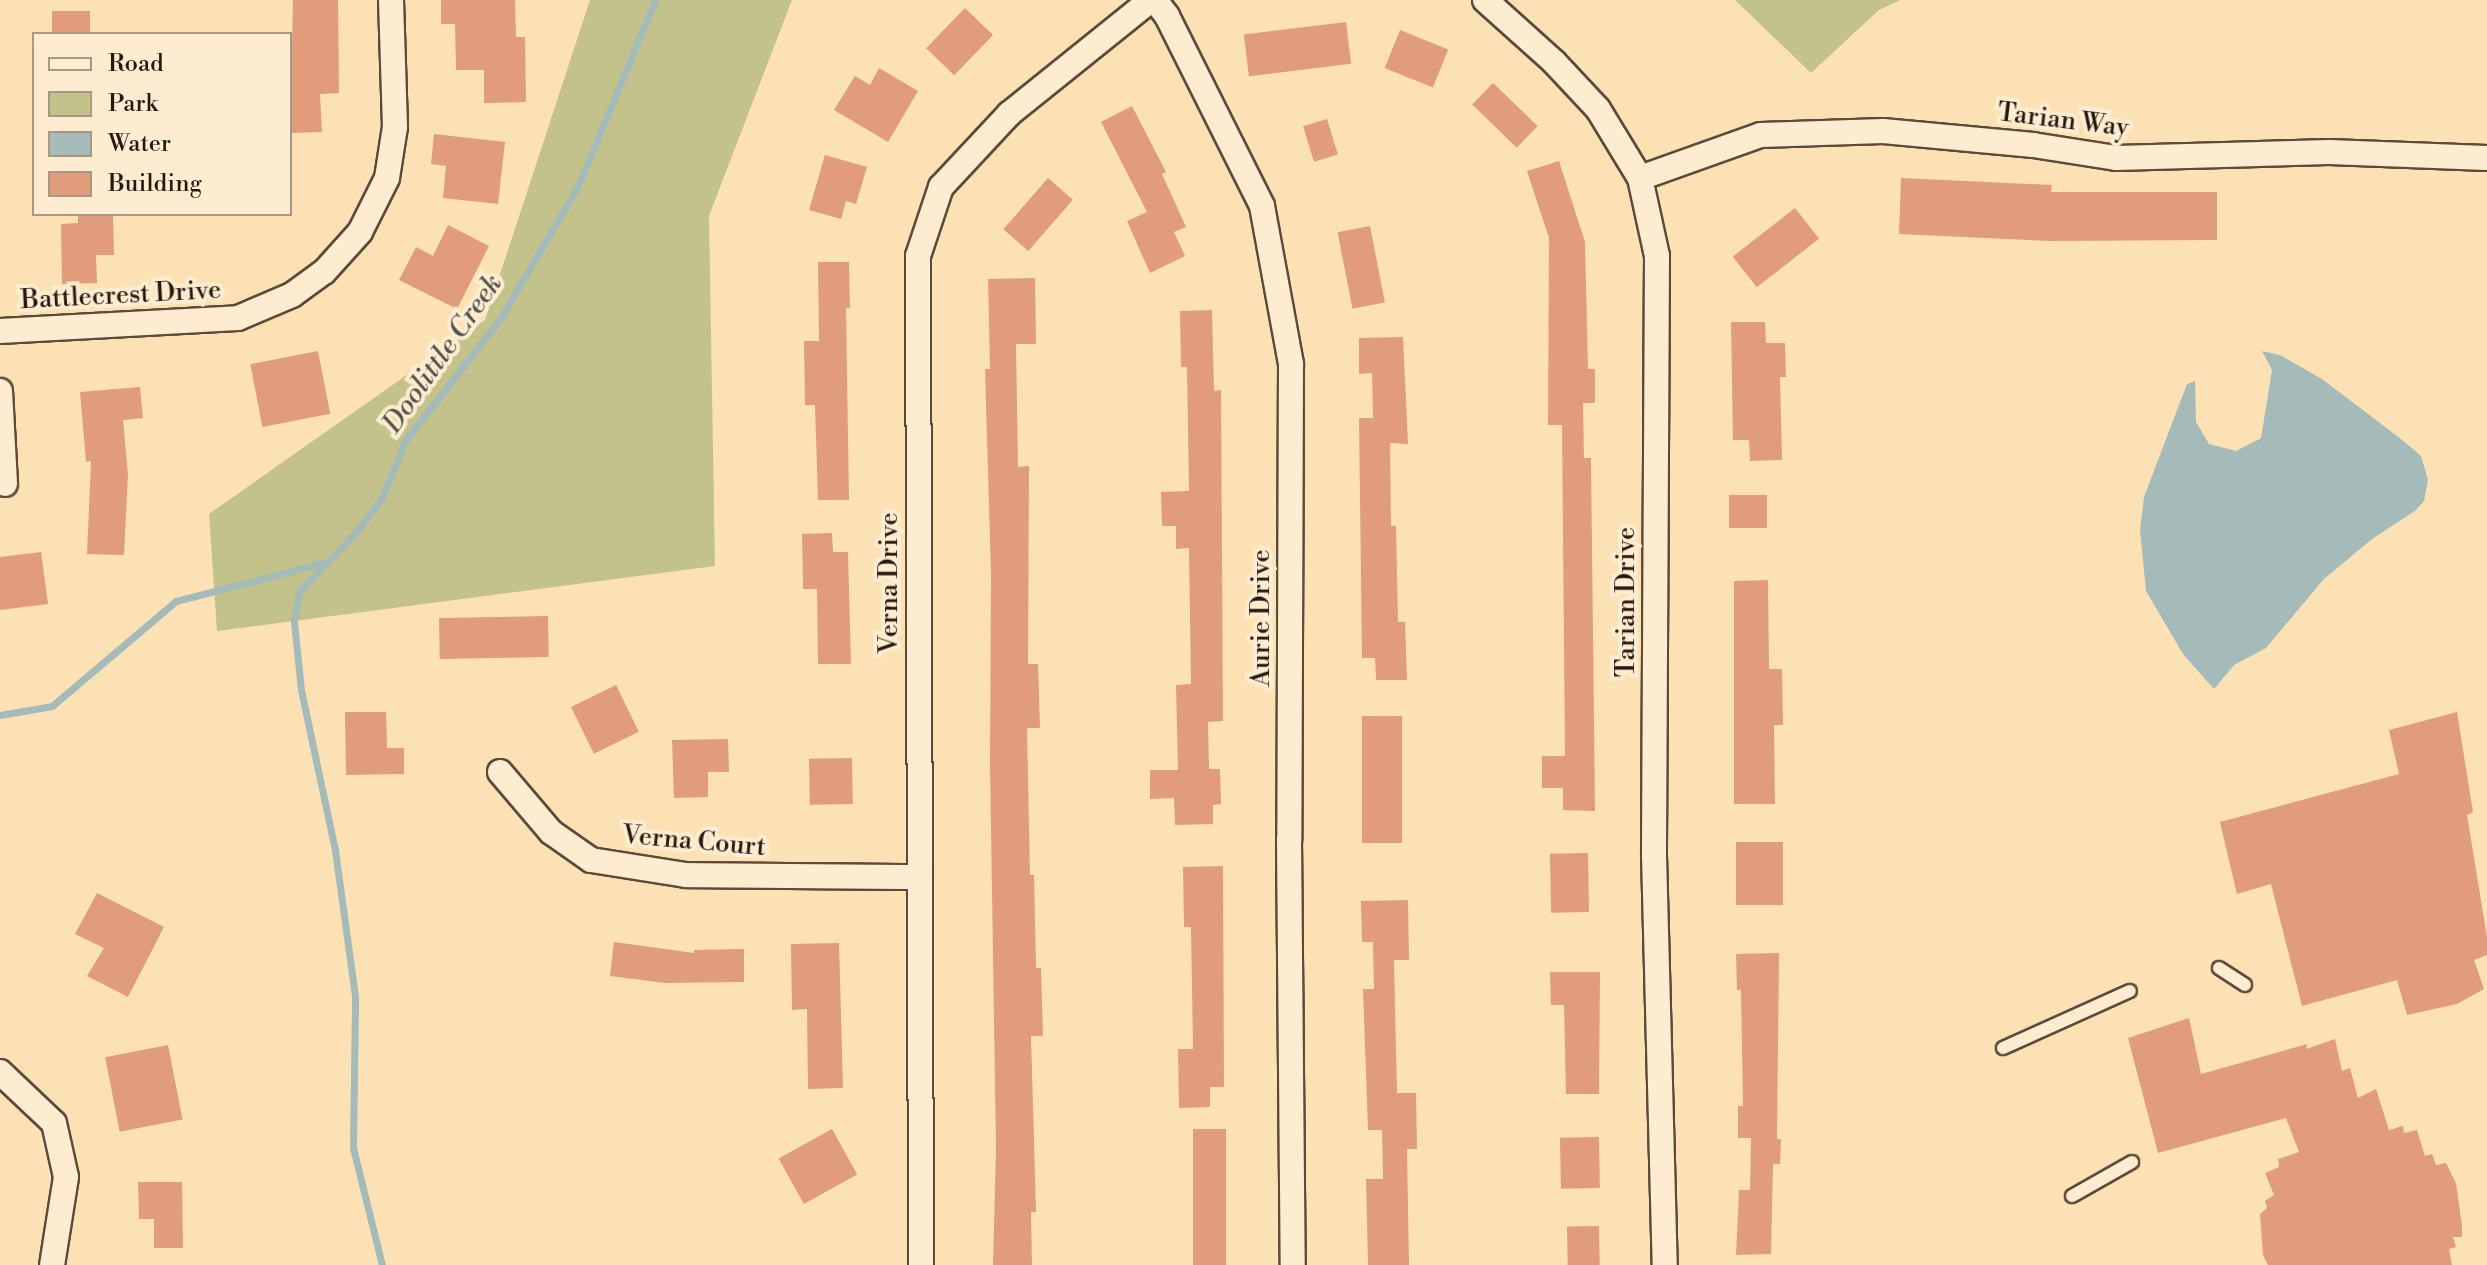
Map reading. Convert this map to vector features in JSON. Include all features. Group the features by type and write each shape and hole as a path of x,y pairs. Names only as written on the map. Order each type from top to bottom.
{"street":[{"name":"Battlecrest Drive","path":"0,331 238,318 292,295 324,272 360,232 387,178 395,127 391,0"},
{"name":"Verna Drive","path":"921,1265 918,256 941,187 1009,114 1153,0"},
{"name":"Aurie Drive","path":"1153,0 1167,16 1262,206 1291,364 1289,840 1293,1265"},
{"name":"Tarian Drive","path":"1485,0 1554,62 1598,109 1640,178 1657,256 1654,855 1665,1265"},
{"name":"Tarian Way","path":"1640,178 1761,135 1883,131 2033,145 2116,158 2329,152 2487,158"},
{"path":"0,391 5,484"},
{"name":"Verna Court","path":"500,772 551,832 591,860 686,875 920,877"},
{"path":"0,1072 54,1123 66,1177 52,1265"}],"lane":[{"path":"2219,968 2245,985"},
{"path":"2003,1048 2130,991"},
{"path":"2072,1196 2132,1162"}],"green space":[{"path":"590,0 792,0 709,216 715,566 217,631 209,514 485,320"},
{"path":"1735,0 1900,0 1879,10 1811,73"}],"water":[{"path":"2262,351 2280,355 2322,379 2401,439 2421,456 2428,480 2424,501 2415,511 2372,539 2323,580 2266,648 2234,665 2214,689 2183,654 2146,591 2140,530 2144,497 2187,384 2195,381 2196,422 2209,444 2236,451 2261,438 2272,370"}],"building":[{"path":"293,0 338,0 339,93 320,94 322,132 292,133"},
{"path":"441,0 515,0 516,37 525,37 526,102 484,103 484,70 456,70 455,24 441,24"},
{"path":"965,8 993,35 954,75 926,48"},
{"path":"52,11 90,11 90,32 52,32"},
{"path":"1346,22 1351,64 1249,76 1244,35"},
{"path":"1400,30 1448,49 1433,87 1385,68"},
{"path":"879,68 918,91 888,142 834,110 855,76 870,85"},
{"path":"1493,83 1538,126 1517,148 1472,105"},
{"path":"1132,106 1166,172 1162,174 1186,227 1174,232 1185,256 1150,273 1127,221 1147,212 1101,122"},
{"path":"1327,119 1338,154 1314,162 1303,126"},
{"path":"434,134 505,142 498,204 443,198 446,166 431,164"},
{"path":"825,155 867,167 856,204 846,201 841,219 809,210"},
{"path":"1559,161 1585,242 1588,369 1595,369 1595,403 1583,403 1584,458 1591,458 1595,811 1563,810 1563,788 1542,788 1542,756 1565,756 1562,425 1548,425 1549,238 1527,171"},
{"path":"1048,178 1073,200 1028,251 1003,229"},
{"path":"1901,178 2052,185 2051,192 2217,192 2217,240 2049,241 1899,234"},
{"path":"1795,208 1819,239 1757,287 1733,257"},
{"path":"78,216 113,216 114,255 96,255 97,283 62,284 61,224 78,223"},
{"path":"448,225 489,246 457,309 399,280 416,247 433,256"},
{"path":"1370,226 1385,303 1352,309 1338,232"},
{"path":"818,262 849,262 850,308 846,308 849,500 818,500 815,405 805,405 804,341 819,341"},
{"path":"1035,278 1036,344 1016,344 1018,467 1029,466 1028,664 1038,664 1040,728 1027,728 1030,875 1034,875 1036,968 1041,968 1043,1036 1031,1036 1036,1212 1031,1212 1032,1265 993,1265 996,1148 990,764 991,574 985,369 990,369 988,279"},
{"path":"1212,310 1214,391 1221,390 1223,721 1208,722 1209,769 1220,769 1221,804 1213,805 1213,824 1175,825 1174,798 1150,799 1150,770 1178,770 1176,685 1191,684 1189,548 1176,549 1176,526 1162,526 1161,492 1189,491 1187,367 1181,367 1180,311"},
{"path":"1731,322 1765,322 1766,343 1785,343 1786,377 1780,377 1782,460 1750,461 1749,440 1733,440"},
{"path":"1403,337 1408,444 1390,443 1391,526 1396,526 1398,622 1405,622 1407,680 1376,680 1375,658 1362,658 1359,418 1373,418 1372,373 1359,374 1359,338"},
{"path":"318,351 330,414 262,427 250,364"},
{"path":"140,387 143,418 123,420 128,475 124,555 87,554 91,461 86,462 80,392"},
{"path":"1729,495 1767,495 1767,528 1729,528"},
{"path":"832,533 833,552 848,552 851,664 818,664 817,589 803,589 802,534"},
{"path":"41,552 48,604 0,610 0,557"},
{"path":"1768,580 1769,669 1782,669 1783,725 1774,725 1775,804 1734,804 1734,581"},
{"path":"548,616 549,657 440,659 439,618"},
{"path":"616,685 639,732 594,754 571,707"},
{"path":"345,712 386,712 387,748 404,748 404,774 346,775"},
{"path":"2457,712 2473,812 2467,815 2487,937 2487,955 2474,960 2484,989 2457,1004 2407,1015 2397,980 2302,1006 2271,884 2237,894 2220,822 2399,774 2389,730"},
{"path":"1362,716 1402,716 1402,843 1362,843"},
{"path":"728,739 729,772 708,772 708,797 674,798 672,740"},
{"path":"852,758 853,804 810,805 809,759"},
{"path":"1736,842 1783,842 1783,905 1736,905"},
{"path":"1588,853 1589,912 1551,913 1550,854"},
{"path":"1223,866 1224,1087 1210,1087 1210,1107 1179,1108 1178,1049 1193,1049 1191,927 1184,927 1183,867"},
{"path":"97,893 164,927 128,997 87,976 104,948 75,934"},
{"path":"1408,900 1409,960 1394,960 1397,1093 1416,1093 1417,1149 1407,1149 1409,1265 1368,1265 1366,1179 1383,1179 1382,1130 1368,1130 1363,989 1374,989 1373,942 1362,942 1361,901"},
{"path":"614,942 694,953 694,950 744,949 744,982 665,983 610,976"},
{"path":"839,943 843,1088 808,1089 807,1009 792,1010 791,944"},
{"path":"1779,953 1777,1139 1781,1139 1780,1164 1773,1164 1771,1254 1736,1255 1739,1190 1750,1190 1751,1138 1738,1138 1738,1106 1743,1106 1741,990 1737,990 1736,954"},
{"path":"1550,972 1600,972 1599,1094 1566,1094 1564,1005 1551,1005"},
{"path":"2189,1018 2201,1074 2335,1039 2342,1071 2350,1068 2358,1098 2376,1089 2389,1130 2403,1126 2404,1133 2417,1130 2425,1156 2432,1154 2436,1165 2446,1163 2456,1183 2462,1226 2462,1237 2453,1237 2456,1247 2449,1249 2452,1265 2268,1265 2263,1255 2260,1214 2267,1208 2265,1201 2274,1195 2265,1173 2279,1167 2278,1159 2299,1152 2286,1118 2158,1153 2128,1038"},
{"path":"168,1045 183,1120 120,1132 105,1057"},
{"path":"832,1129 857,1174 804,1204 779,1159"},
{"path":"1193,1129 1226,1129 1226,1265 1193,1265"},
{"path":"1599,1137 1600,1188 1561,1189 1560,1138"},
{"path":"138,1182 182,1182 183,1248 154,1248 154,1219 139,1219"},
{"path":"1599,1226 1600,1265 1568,1265 1567,1227"}],"waterway":[{"path":"382,1265 353,1148 355,996 335,850 301,690 294,622 299,592 356,532 382,498 405,441 500,319 578,186 655,0"},
{"name":"Doolittle Creek","path":"0,715 52,706 176,601 322,563"}]}
